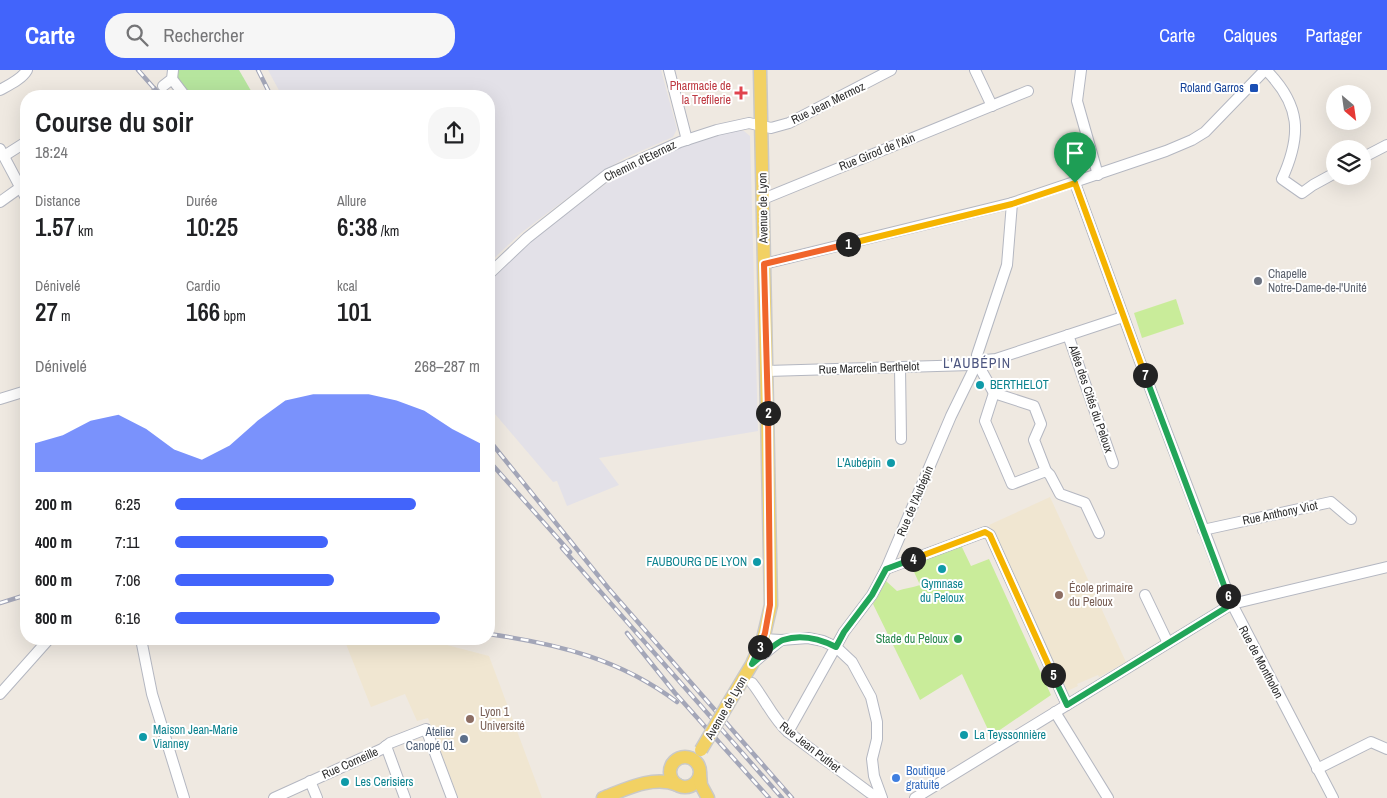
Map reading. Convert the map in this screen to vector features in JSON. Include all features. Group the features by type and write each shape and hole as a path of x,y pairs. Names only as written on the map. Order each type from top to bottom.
{"main road":[{"name":"Avenue de Lyon","path":"695,766 691,754 701,750 752,664 763,639 770,605 760,70"},
{"path":"603,798 632,787 672,767 678,759 695,766"},
{"path":"632,787 662,781 682,786 693,785 696,782 695,766"},
{"path":"695,766 701,785 708,798"},
{"path":"672,767 672,778 699,798"}],"street":[{"path":"0,90 18,80 27,70"},
{"path":"669,70 687,140"},
{"name":"Rue Jean Mermoz","path":"761,127 771,128 789,123 891,70"},
{"path":"975,70 992,106"},
{"path":"1080,70 1077,101 1098,175"},
{"path":"764,264 1012,204 1192,140 1205,132 1265,70 1276,80 1292,104 1295,126 1294,144 1291,159 1282,178 1302,193 1326,178"},
{"path":"162,86 173,74 182,90"},
{"name":"Rue Girod de l'Ain","path":"763,199 1028,91"},
{"name":"Chemin d'Eternaz","path":"495,268 527,238 608,174 687,140 717,130 749,123 761,127"},
{"path":"1371,153 1387,144"},
{"path":"20,145 2,153 20,184"},
{"name":"Rue de Montholon","path":"1075,183 1123,317 1232,604 1333,798"},
{"path":"0,202 20,195"},
{"name":"Rue de l'Aubépin","path":"788,732 844,632 872,595 886,569 951,416 978,364 1007,265 1012,204"},
{"name":"Rue Marcelin Berthelot","path":"767,371 978,364 1123,317"},
{"name":"Allée des Cités du Peloux","path":"1068,335 1113,463"},
{"path":"978,364 994,392 1034,406 1041,424 1034,440 1046,471 1060,494 1085,504 1099,533"},
{"path":"900,367 901,439"},
{"path":"994,392 985,421 1012,484 1046,471"},
{"path":"0,399 20,393"},
{"name":"Rue Anthony Viot","path":"1203,530 1331,502 1351,519"},
{"path":"886,569 985,532 990,535 1067,705"},
{"path":"915,798 1232,604 1387,567"},
{"path":"1146,595 1168,643"},
{"path":"763,639 808,638 823,640 836,647 852,662 871,697 877,722 877,738 872,759 874,776 882,798"},
{"path":"752,664 782,640"},
{"path":"0,694 45,645"},
{"path":"142,645 152,694 184,798"},
{"name":"Rue Jean Puthet","path":"752,683 763,696 779,725 870,792 882,798"},
{"path":"1055,712 1108,798"},
{"name":"Rue Corneille","path":"274,798 390,743 426,729 452,798"},
{"path":"1317,769 1371,742 1387,749"},
{"path":"386,746 405,798"},
{"path":"310,781 317,798"}],"shaded area":[{"path":"268,70 661,70 677,129 673,137 625,158 603,171 521,233 495,257 495,90 279,90"},
{"path":"736,130 744,131 750,136 758,431 599,458 619,485 567,506 557,481 553,482 495,414 495,274 526,244 611,180 636,166 673,150"},
{"name":"École primaire du Peloux","path":"1050,497 1126,662 1099,677 1098,675 1077,684 1078,686 1065,692 1044,642 989,525"},
{"name":"Lyon 1 Université","path":"346,645 447,645 489,656 542,798 458,798 428,718 417,721 405,694 371,707"}],"green space":[{"path":"178,70 239,70 251,90 185,90 178,81"},
{"path":"1176,299 1184,324 1142,338 1134,313"},
{"name":"Stade du Peloux","path":"960,543 971,566 989,559 1051,695 991,736 962,674 920,700 873,604 886,581 897,591 920,585 910,563"}],"tunnel":[{"path":"158,90 163,86"}],"railway":[{"path":"138,70 156,90"},
{"path":"258,70 268,90"},
{"path":"495,447 609,589 792,798"},
{"path":"495,468 570,552"},
{"path":"562,548 782,798"},
{"path":"0,603 20,597"},
{"path":"627,633 675,693 769,798"},
{"path":"495,635 564,649 611,664 655,687 677,702"}],"place":[{"name":"Roland Garros","path":"1254,88"},
{"name":"Pharmacie de la Trefilerie","path":"741,93"},
{"name":"Chapelle Notre-Dame-de-l'Unité","path":"1258,281"},
{"name":"BERTHELOT","path":"980,385"},
{"name":"L'Aubépin","path":"891,463"},
{"name":"FAUBOURG DE LYON","path":"757,562"},
{"name":"Gymnase du Peloux","path":"942,569"},
{"name":"École primaire du Peloux","path":"1059,595"},
{"name":"Stade du Peloux","path":"958,639"},
{"name":"Lyon 1 Université","path":"470,719"},
{"name":"La Teyssonnière","path":"964,735"},
{"name":"Maison Jean-Marie Vianney","path":"143,737"},
{"name":"Atelier Canopé 01","path":"464,739"},
{"name":"Boutique gratuite","path":"896,778"},
{"name":"Les Cerisiers","path":"345,782"}],"district":[{"name":"L'AUBÉPIN","path":"977,363"}],"route":[{"path":"1075,183 1123,317 1232,604 1067,705 990,535 985,532 886,569 872,595 844,632 836,647 823,640 808,638 782,640 752,664 765,633 770,605 771,583 764,264 1012,204 1075,183"}]}
